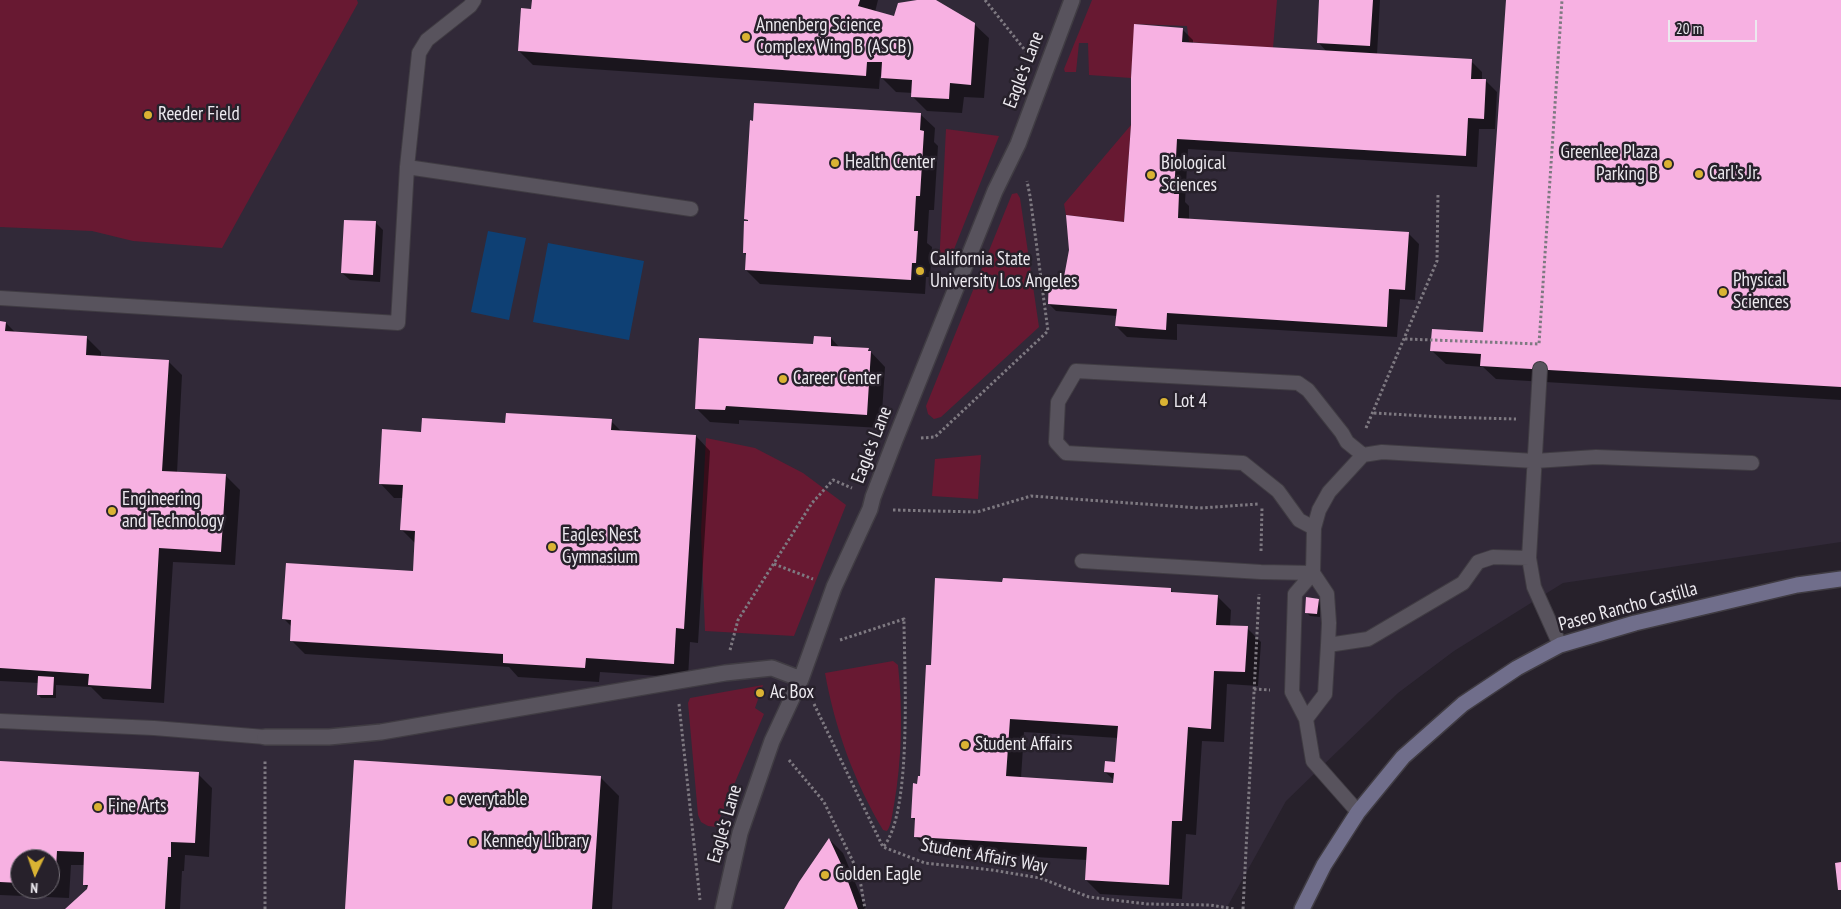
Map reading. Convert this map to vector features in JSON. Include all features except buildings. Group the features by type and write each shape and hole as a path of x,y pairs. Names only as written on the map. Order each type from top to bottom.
{"street":[{"name":"Eagle's Lane","path":"723,909 740,833 772,741 801,679 834,588 871,503 995,191 1018,144 1072,0"},
{"name":"Paseo Rancho Castilla","path":"1302,909 1324,865 1358,812 1404,757 1463,704 1517,668 1560,645 1635,622 1797,585 1841,579"},
{"path":"265,736 329,737 381,732 725,673 772,668 801,679"}],"lane":[{"path":"0,298 398,323 407,167 419,53 427,40 470,6 474,0"},
{"path":"407,167 691,209"},
{"path":"1540,369 1529,558 1534,587 1560,645"},
{"path":"1314,528 1298,520 1278,491 1243,463 1066,453 1056,442 1058,402 1076,370 1298,383 1308,390 1347,442 1363,455"},
{"path":"1358,812 1313,762 1306,719 1292,692 1295,594 1312,573 1314,528 1319,510 1329,492 1363,455 1382,452 1535,461 1596,457 1752,464"},
{"path":"1328,645 1368,640 1462,583 1478,562 1492,556 1529,558"},
{"path":"1082,561 1261,572 1312,573"},
{"path":"1306,719 1325,694 1329,623 1327,594 1312,573"},
{"path":"0,721 154,728 265,736"}],"path":[{"path":"985,0 1044,74"},
{"path":"1405,339 1539,344 1562,0"},
{"path":"895,440 935,437 1048,331 1030,196 1018,144"},
{"path":"1366,429 1437,261 1438,193"},
{"path":"1374,413 1537,420"},
{"path":"725,673 735,628 812,503 833,480 871,503 977,512 1031,496 1200,508 1262,504 1261,572 1242,909"},
{"path":"774,564 834,588"},
{"path":"801,679 883,847 889,840 897,812 903,765 905,725 904,619 812,649"},
{"path":"677,681 701,909"},
{"path":"265,736 265,909"},
{"path":"772,741 824,802 859,874 865,909"},
{"name":"Student Affairs Way","path":"883,847 925,863 992,870 1040,878 1089,897 1147,904 1210,905 1235,909"}],"shaded area":[{"name":"California State University Los Angeles","path":"0,0 1841,0 1841,542 1563,583 1454,651 1398,693 1286,801 1226,909 0,909"},
{"name":"Reeder Field","path":"0,0 357,0 358,3 222,248 133,241 92,231 0,227"},
{"path":"1092,0 1277,0 1273,48 1189,42 1187,26 1135,24 1131,78 1089,75 1088,43 1079,43 1076,72 1065,72 1064,69"},
{"path":"1131,125 1124,222 1066,215 1064,204"},
{"path":"946,129 999,136 947,267 939,266"},
{"path":"1017,193 1020,198 1039,327 941,417 934,419 928,414 926,406 1012,194"},
{"path":"706,438 755,448 803,473 846,505 794,636 705,631 701,531"},
{"path":"981,455 978,499 932,496 935,459"},
{"path":"893,661 898,665 901,735 897,788 891,822 887,831 883,830 863,793 847,754 834,714 825,673"},
{"path":"763,685 755,708 764,714 716,827 708,826 701,822 698,815 688,703 690,698"}],"water":[{"path":"488,231 526,238 509,320 471,312"},
{"path":"548,243 644,261 629,340 533,322"}],"place":[{"name":"Annenberg Science Complex Wing B (ASCB)","path":"746,37"},
{"name":"Reeder Field","path":"148,115"},
{"name":"Health Center","path":"835,163"},
{"name":"Greenlee Plaza Parking B","path":"1668,164"},
{"name":"Carl's Jr.","path":"1699,174"},
{"name":"Biological Sciences","path":"1151,175"},
{"name":"California State University Los Angeles","path":"920,271"},
{"name":"Physical Sciences","path":"1723,292"},
{"name":"Career Center","path":"783,379"},
{"name":"Lot 4","path":"1164,402"},
{"name":"Engineering and Technology","path":"112,511"},
{"name":"Eagles Nest Gymnasium","path":"552,547"},
{"name":"Ac Box","path":"760,693"},
{"name":"Student Affairs","path":"965,745"},
{"name":"everytable","path":"449,800"},
{"name":"Fine Arts","path":"98,807"},
{"name":"Kennedy Library","path":"473,842"},
{"name":"Golden Eagle","path":"825,875"}]}
